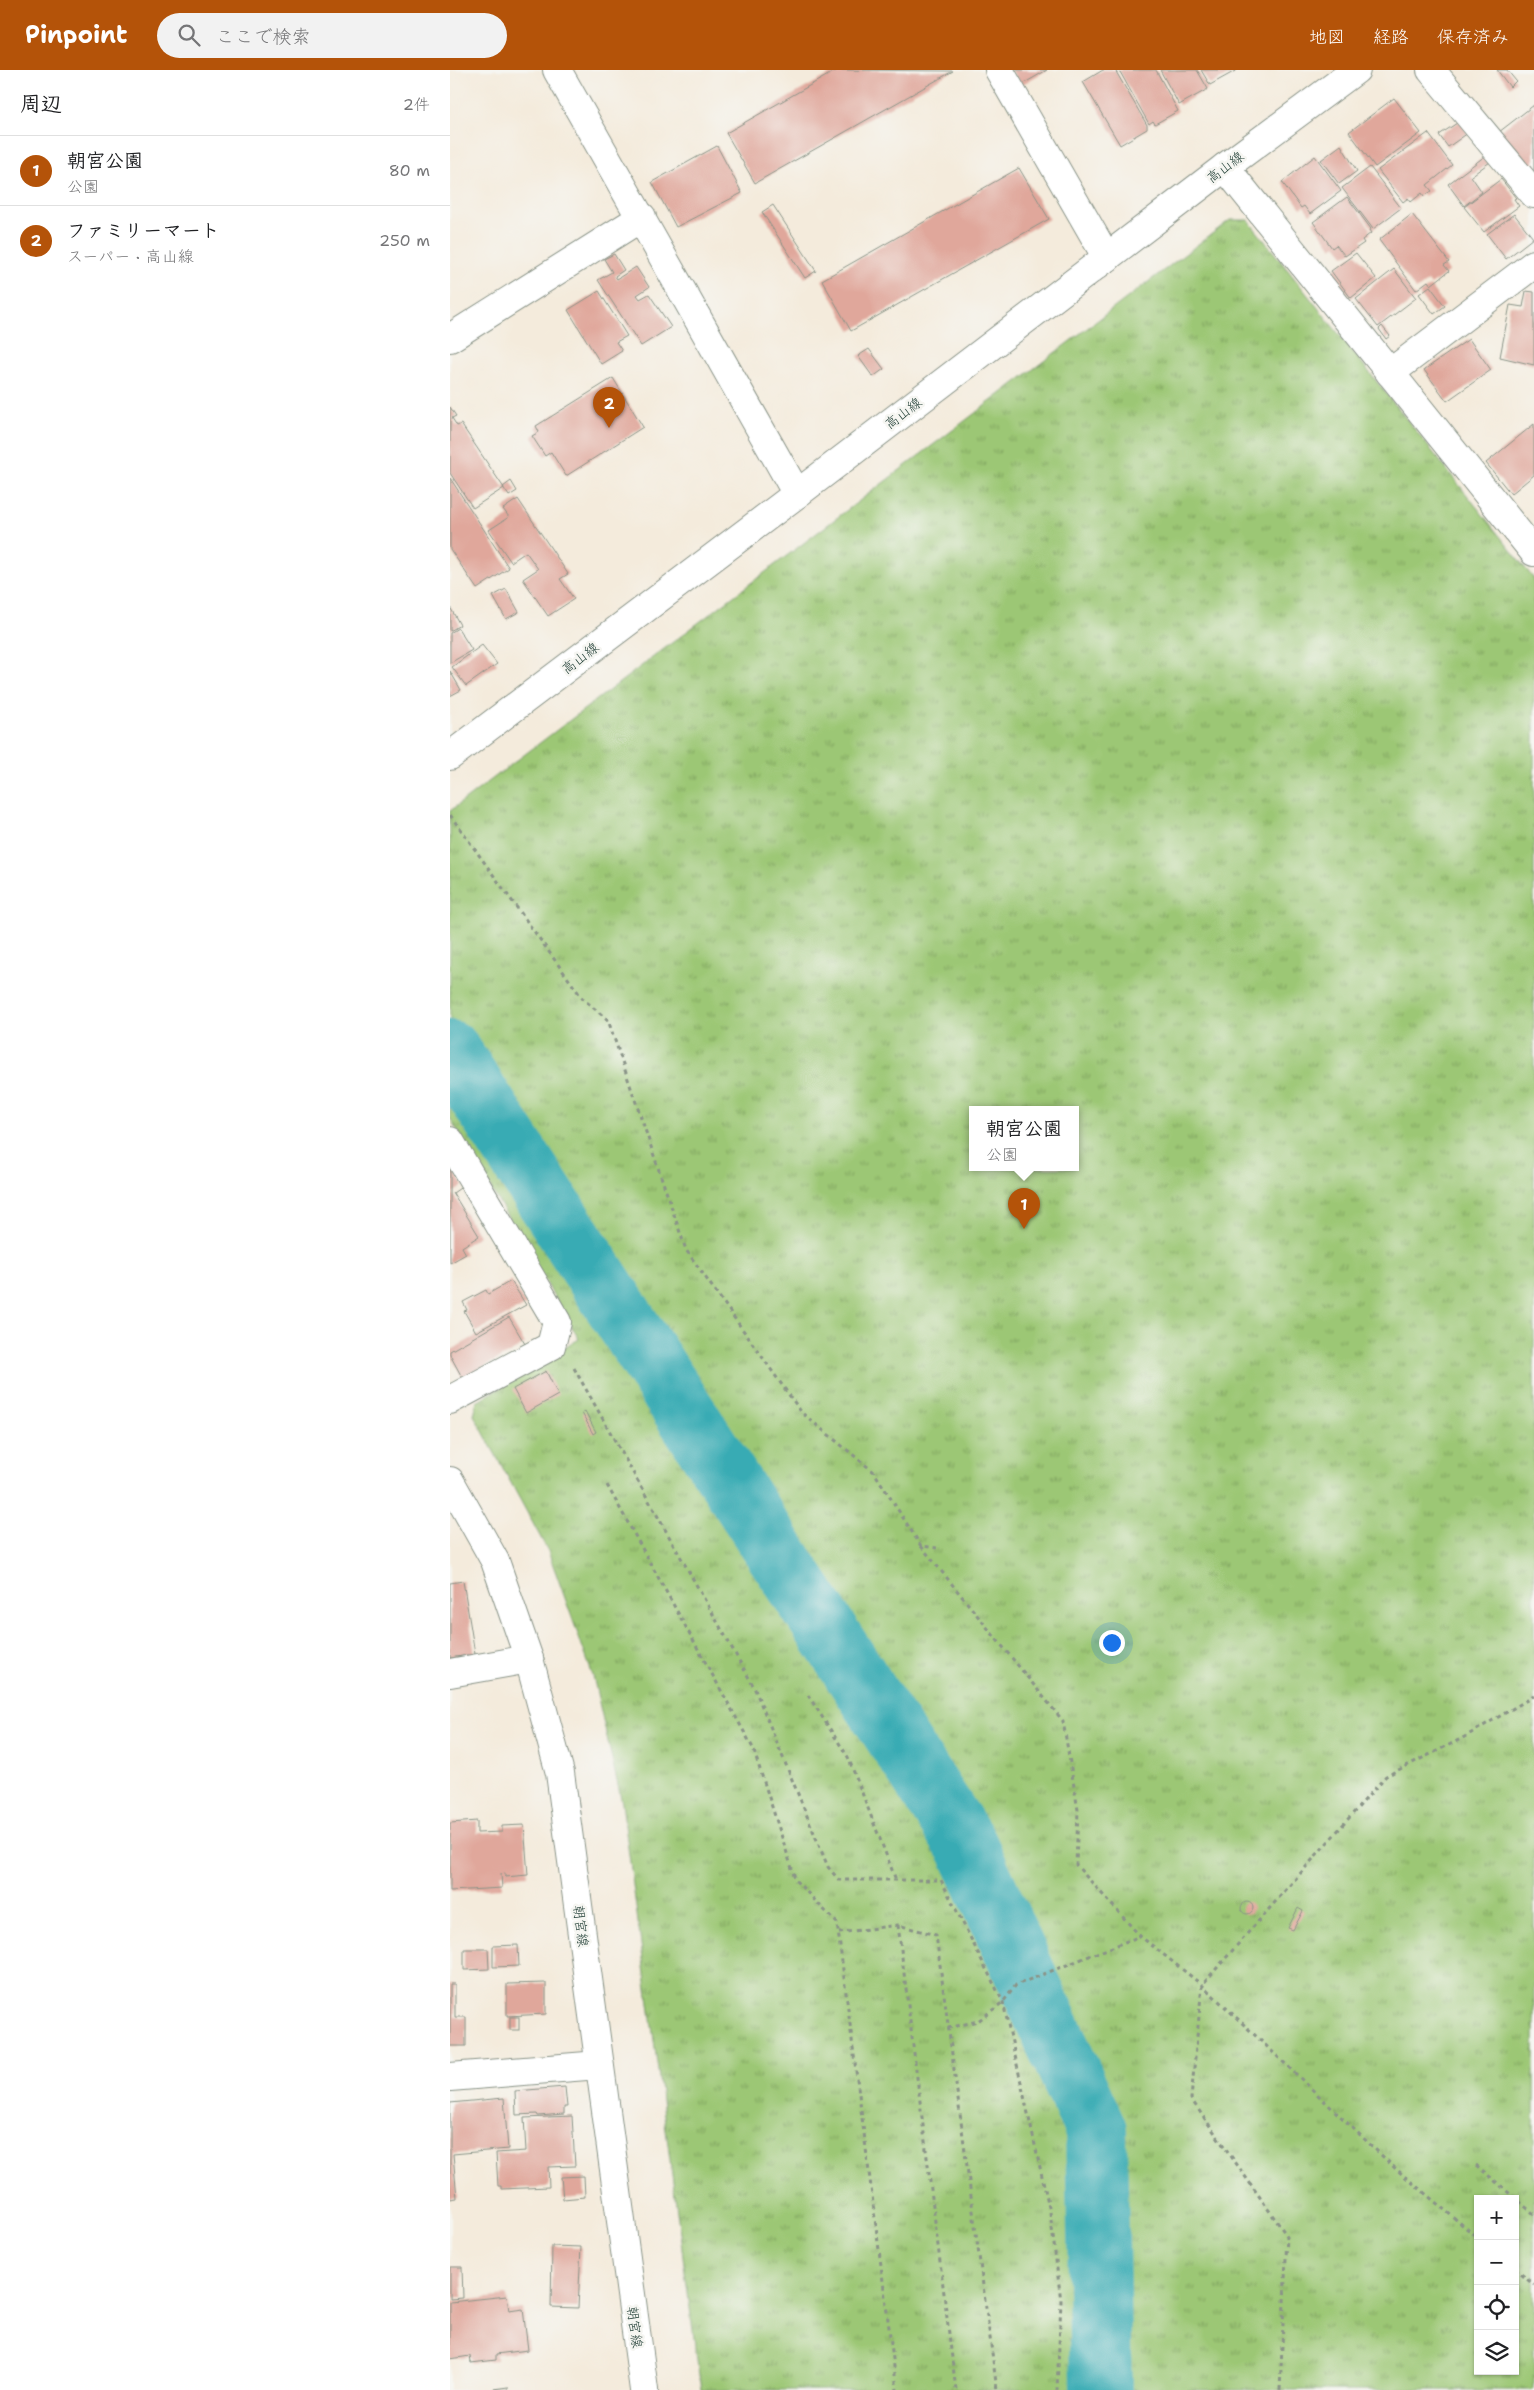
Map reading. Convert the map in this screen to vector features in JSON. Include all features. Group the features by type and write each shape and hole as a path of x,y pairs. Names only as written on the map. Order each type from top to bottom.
{"street":[{"path":"558,70 797,494"},
{"path":"999,70 1107,258"},
{"name":"高山線","path":"450,756 1225,167 1356,70"},
{"path":"1431,70 1534,194"},
{"path":"1225,167 1534,552"},
{"path":"450,338 642,217"},
{"path":"1390,373 1534,264"},
{"path":"450,1141 557,1322 551,1346 450,1400"},
{"name":"朝宮線","path":"450,1481 495,1561 529,1659 560,1773 644,2390"},
{"path":"450,1672 529,1659"},
{"path":"450,2077 599,2065"}],"path":[{"path":"450,815 583,999 608,1020 686,1250 802,1413 874,1472 921,1546 1063,1721 1078,1810 1076,1865 1140,1936 1202,1985 1396,2169 1474,2235"},
{"path":"572,1366 754,1687 828,1866 839,1880 941,1880 1002,2002 1050,2212 1061,2301 1057,2390"},
{"path":"607,1485 753,1748 796,1881 837,1923 898,2390"},
{"path":"921,1546 937,1548"},
{"path":"808,1695 848,1757 896,1880"},
{"path":"1280,2390 1287,2236 1191,2099 1202,1985 1386,1776 1460,1739 1534,1696"},
{"path":"839,1933 898,1924 936,1935 997,2390"},
{"path":"898,1924 956,2390"},
{"path":"948,2028 978,2021 1002,2002 1016,1985 1140,1936"},
{"path":"1476,2165 1534,2214"},
{"path":"1519,2272 1534,2285"}],"green space":[{"path":"1230,220 1248,220 1534,579 1534,2390 701,2390 622,1803 593,1676 548,1551 474,1415 477,1402 579,1339 450,1118 450,811"}],"building":[{"path":"837,70 953,71 755,183 726,133"},
{"path":"1011,70 1047,70 1021,85"},
{"path":"1103,70 1115,70 1147,125 1147,129 1120,145 1083,82"},
{"path":"1119,70 1156,70 1178,111 1155,124 1153,121 1149,124"},
{"path":"1160,70 1197,70 1208,89 1179,105"},
{"path":"1201,70 1237,70 1210,85"},
{"path":"1497,70 1507,70 1516,81 1510,87"},
{"path":"1394,98 1421,133 1375,167 1349,132"},
{"path":"1534,105 1534,171 1532,173 1499,132"},
{"path":"1460,121 1468,133 1448,147 1439,135"},
{"path":"1428,133 1452,165 1427,185 1432,191 1424,196 1422,193 1411,202 1408,198 1403,202 1378,170"},
{"path":"1341,145 1357,171 1339,184 1321,160"},
{"path":"717,146 742,193 676,227 652,182"},
{"path":"1315,156 1341,191 1310,214 1304,206 1301,208 1282,182"},
{"path":"1485,156 1490,162 1471,176 1482,192 1464,206 1448,184"},
{"path":"1370,167 1401,208 1373,229 1342,188"},
{"path":"1019,168 1049,219 851,331 822,280"},
{"path":"1501,179 1516,198 1514,199 1519,206 1484,232 1464,207"},
{"path":"1347,197 1371,229 1369,230 1371,233 1362,240 1364,243 1345,256 1336,245 1332,248 1313,222"},
{"path":"773,205 816,271 805,278 762,212"},
{"path":"1412,214 1449,262 1444,265 1449,271 1431,285 1428,281 1416,290 1379,240"},
{"path":"1514,214 1533,238 1506,259 1487,234"},
{"path":"1356,253 1376,278 1351,298 1331,271"},
{"path":"614,254 624,270 615,276 617,279 636,267 649,287 637,295 640,299 649,294 671,327 641,346 598,280 612,272 604,259"},
{"path":"1394,269 1416,298 1378,327 1356,299"},
{"path":"1430,286 1445,306 1434,314 1419,294"},
{"path":"599,291 627,336 616,342 622,351 601,364 568,310"},
{"path":"1526,291 1534,292 1534,365 1500,357 1510,305 1523,307"},
{"path":"1382,326 1390,336 1386,339 1379,329"},
{"path":"1469,339 1491,370 1447,401 1424,370"},
{"path":"869,349 884,369 873,377 858,356"},
{"path":"613,378 643,427 566,476 551,452 545,456 532,436 539,432 536,426"},
{"path":"450,407 456,416 452,418 457,426 461,424 504,488 473,508 450,473"},
{"path":"1534,424 1534,475 1511,494 1486,463"},
{"path":"450,478 509,568 477,589 450,549"},
{"path":"511,481 517,491 509,496 503,487"},
{"path":"518,499 568,574 560,579 574,599 548,616 523,579 538,569 526,552 511,562 489,530 509,517 503,509"},
{"path":"506,589 519,612 506,619 493,596"},
{"path":"450,607 460,625 450,631"},
{"path":"458,628 472,650 450,663 450,633"},
{"path":"482,645 497,664 466,686 452,667"},
{"path":"450,671 461,690 450,696"},
{"path":"450,1165 463,1186 453,1193 479,1236 462,1247 466,1254 450,1263"},
{"path":"511,1281 526,1305 476,1332 464,1311 467,1310 463,1302 486,1290 488,1294"},
{"path":"509,1317 525,1344 463,1379 450,1355 450,1351"},
{"path":"546,1371 558,1395 526,1413 513,1389"},
{"path":"585,1411 596,1432 593,1434 582,1413"},
{"path":"463,1581 475,1654 450,1658 450,1583"},
{"path":"477,1821 477,1833 502,1832 502,1826 524,1825 528,1875 505,1877 505,1873 501,1874 502,1888 450,1891 450,1823"},
{"path":"1245,1902 1249,1902 1253,1908 1249,1914 1245,1914 1241,1910 1241,1906"},
{"path":"1298,1908 1303,1911 1293,1930 1288,1928"},
{"path":"518,1945 519,1966 493,1967 493,1946"},
{"path":"464,1949 488,1949 489,1969 464,1970"},
{"path":"546,1983 546,2014 507,2016 507,1984"},
{"path":"450,1984 455,1984 455,2017 466,2017 466,2046 450,2046"},
{"path":"510,2017 519,2017 519,2030 510,2030"},
{"path":"565,2087 567,2107 564,2107 564,2114 516,2115 515,2091"},
{"path":"504,2098 508,2149 453,2154 457,2198 450,2199 450,2103"},
{"path":"572,2116 575,2166 548,2167 549,2187 501,2189 501,2186 498,2186 496,2153 526,2151 524,2118"},
{"path":"584,2176 585,2197 563,2199 561,2177"},
{"path":"552,2246 581,2247 578,2308 551,2307"},
{"path":"450,2267 462,2267 463,2298 450,2299"},
{"path":"507,2296 509,2311 523,2309 528,2350 496,2354 496,2360 471,2363 470,2356 450,2359 450,2302"},
{"path":"508,2387 508,2390 493,2390 493,2389"}],"waterway":[{"path":"450,1051 967,1846 1096,2130 1101,2390"}],"place":[{"name":"ファミリーマート","path":"609,428"},
{"name":"朝宮公園","path":"1024,1229"}]}
